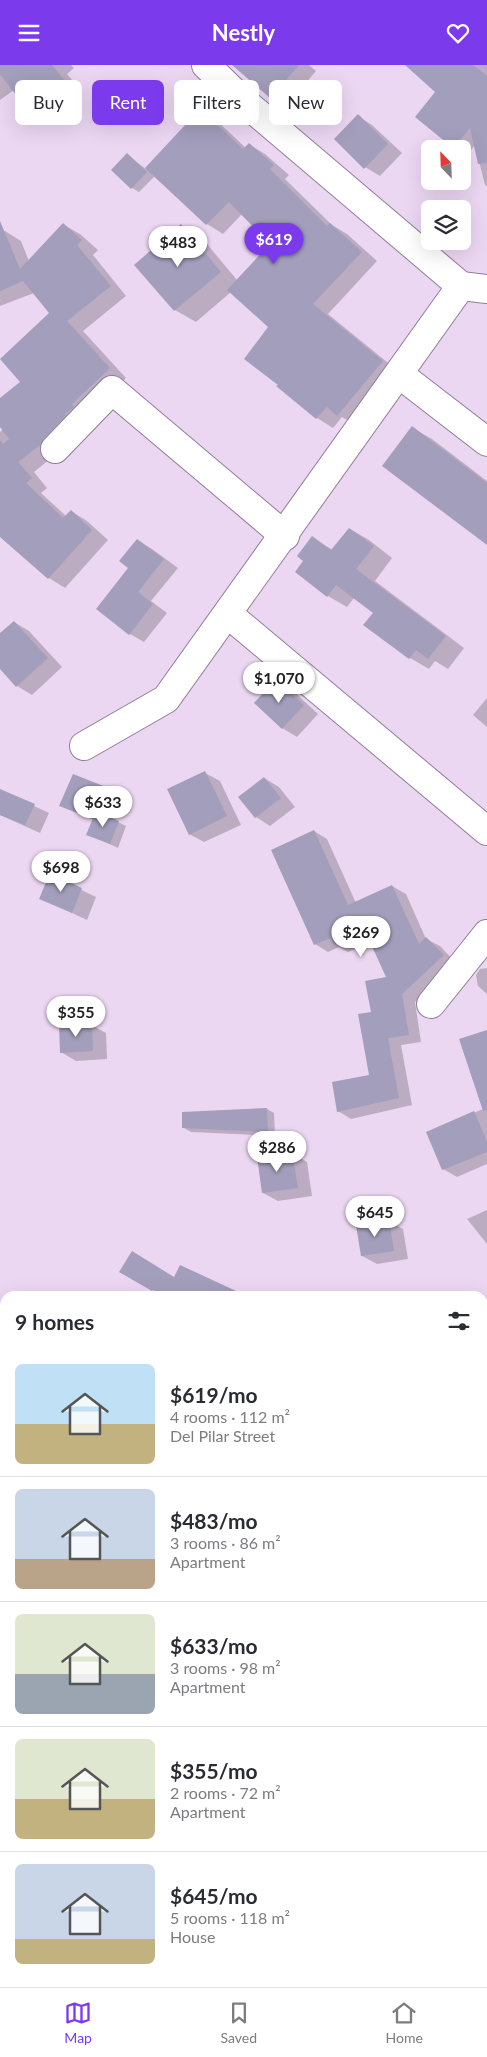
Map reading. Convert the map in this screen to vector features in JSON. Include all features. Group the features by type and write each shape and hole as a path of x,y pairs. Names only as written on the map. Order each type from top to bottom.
{"street":[{"path":"84,746 166,699 399,374 474,288 242,100 206,65"},
{"path":"399,374 487,442"},
{"path":"55,449 112,390 284,535"},
{"path":"228,614 487,831"},
{"path":"431,1004 487,934"}],"building":[{"path":"0,65 52,65 64,80 15,80 15,94 0,74"},
{"path":"232,65 299,65 286,80 269,80 269,97 259,88 259,80 249,80"},
{"path":"405,65 473,65 487,76 487,163 478,164 470,128 460,140 443,140 415,117 435,92"},
{"path":"358,114 388,144 364,169 334,139"},
{"path":"185,125 217,125 243,149 249,143 274,165 270,169 327,226 330,223 362,252 313,304 383,361 337,416 327,407 316,419 276,386 278,385 244,359 268,327 227,290 270,244 229,202 206,225 145,168"},
{"path":"127,153 147,172 131,189 111,170"},
{"path":"0,221 20,269 63,223 82,240 77,245 111,286 67,321 110,368 72,404 74,407 65,414 40,445 18,462 32,478 26,483 63,518 71,510 92,530 48,579 0,537 0,440 3,444 9,439 0,427 0,398 20,382 0,359 49,313 23,281 0,291"},
{"path":"181,224 221,272 174,311 134,265"},
{"path":"412,426 487,483 487,545 382,466"},
{"path":"349,528 374,546 356,569 446,636 428,659 416,650 409,659 363,625 373,613 336,585 327,597 295,572 303,561 297,556 312,536 331,550"},
{"path":"137,539 164,559 138,592 153,604 129,635 96,609 128,568 119,561"},
{"path":"14,621 48,658 16,687 0,669 0,633"},
{"path":"276,679 304,705 282,729 254,703"},
{"path":"205,771 227,816 189,835 167,789"},
{"path":"73,774 106,787 93,819 59,806"},
{"path":"264,777 281,798 255,818 238,797"},
{"path":"0,789 35,804 25,825 0,815"},
{"path":"96,811 119,821 110,844 86,835"},
{"path":"314,830 348,905 392,885 419,944 426,937 444,955 402,994 409,1035 388,1038 399,1098 337,1112 332,1082 369,1075 358,1014 371,1012 365,981 386,977 365,931 334,945 331,938 314,945 271,850"},
{"path":"50,873 82,888 72,913 39,899"},
{"path":"92,1024 93,1051 60,1053 59,1025"},
{"path":"487,1030 487,1110 483,1111 459,1039"},
{"path":"267,1108 268,1132 182,1128 182,1112"},
{"path":"474,1111 487,1142 487,1152 442,1170 426,1132"},
{"path":"292,1152 298,1188 262,1193 257,1157"},
{"path":"389,1220 394,1251 361,1256 356,1225"},
{"path":"132,1251 174,1277 180,1265 236,1291 152,1291 119,1272"}]}
